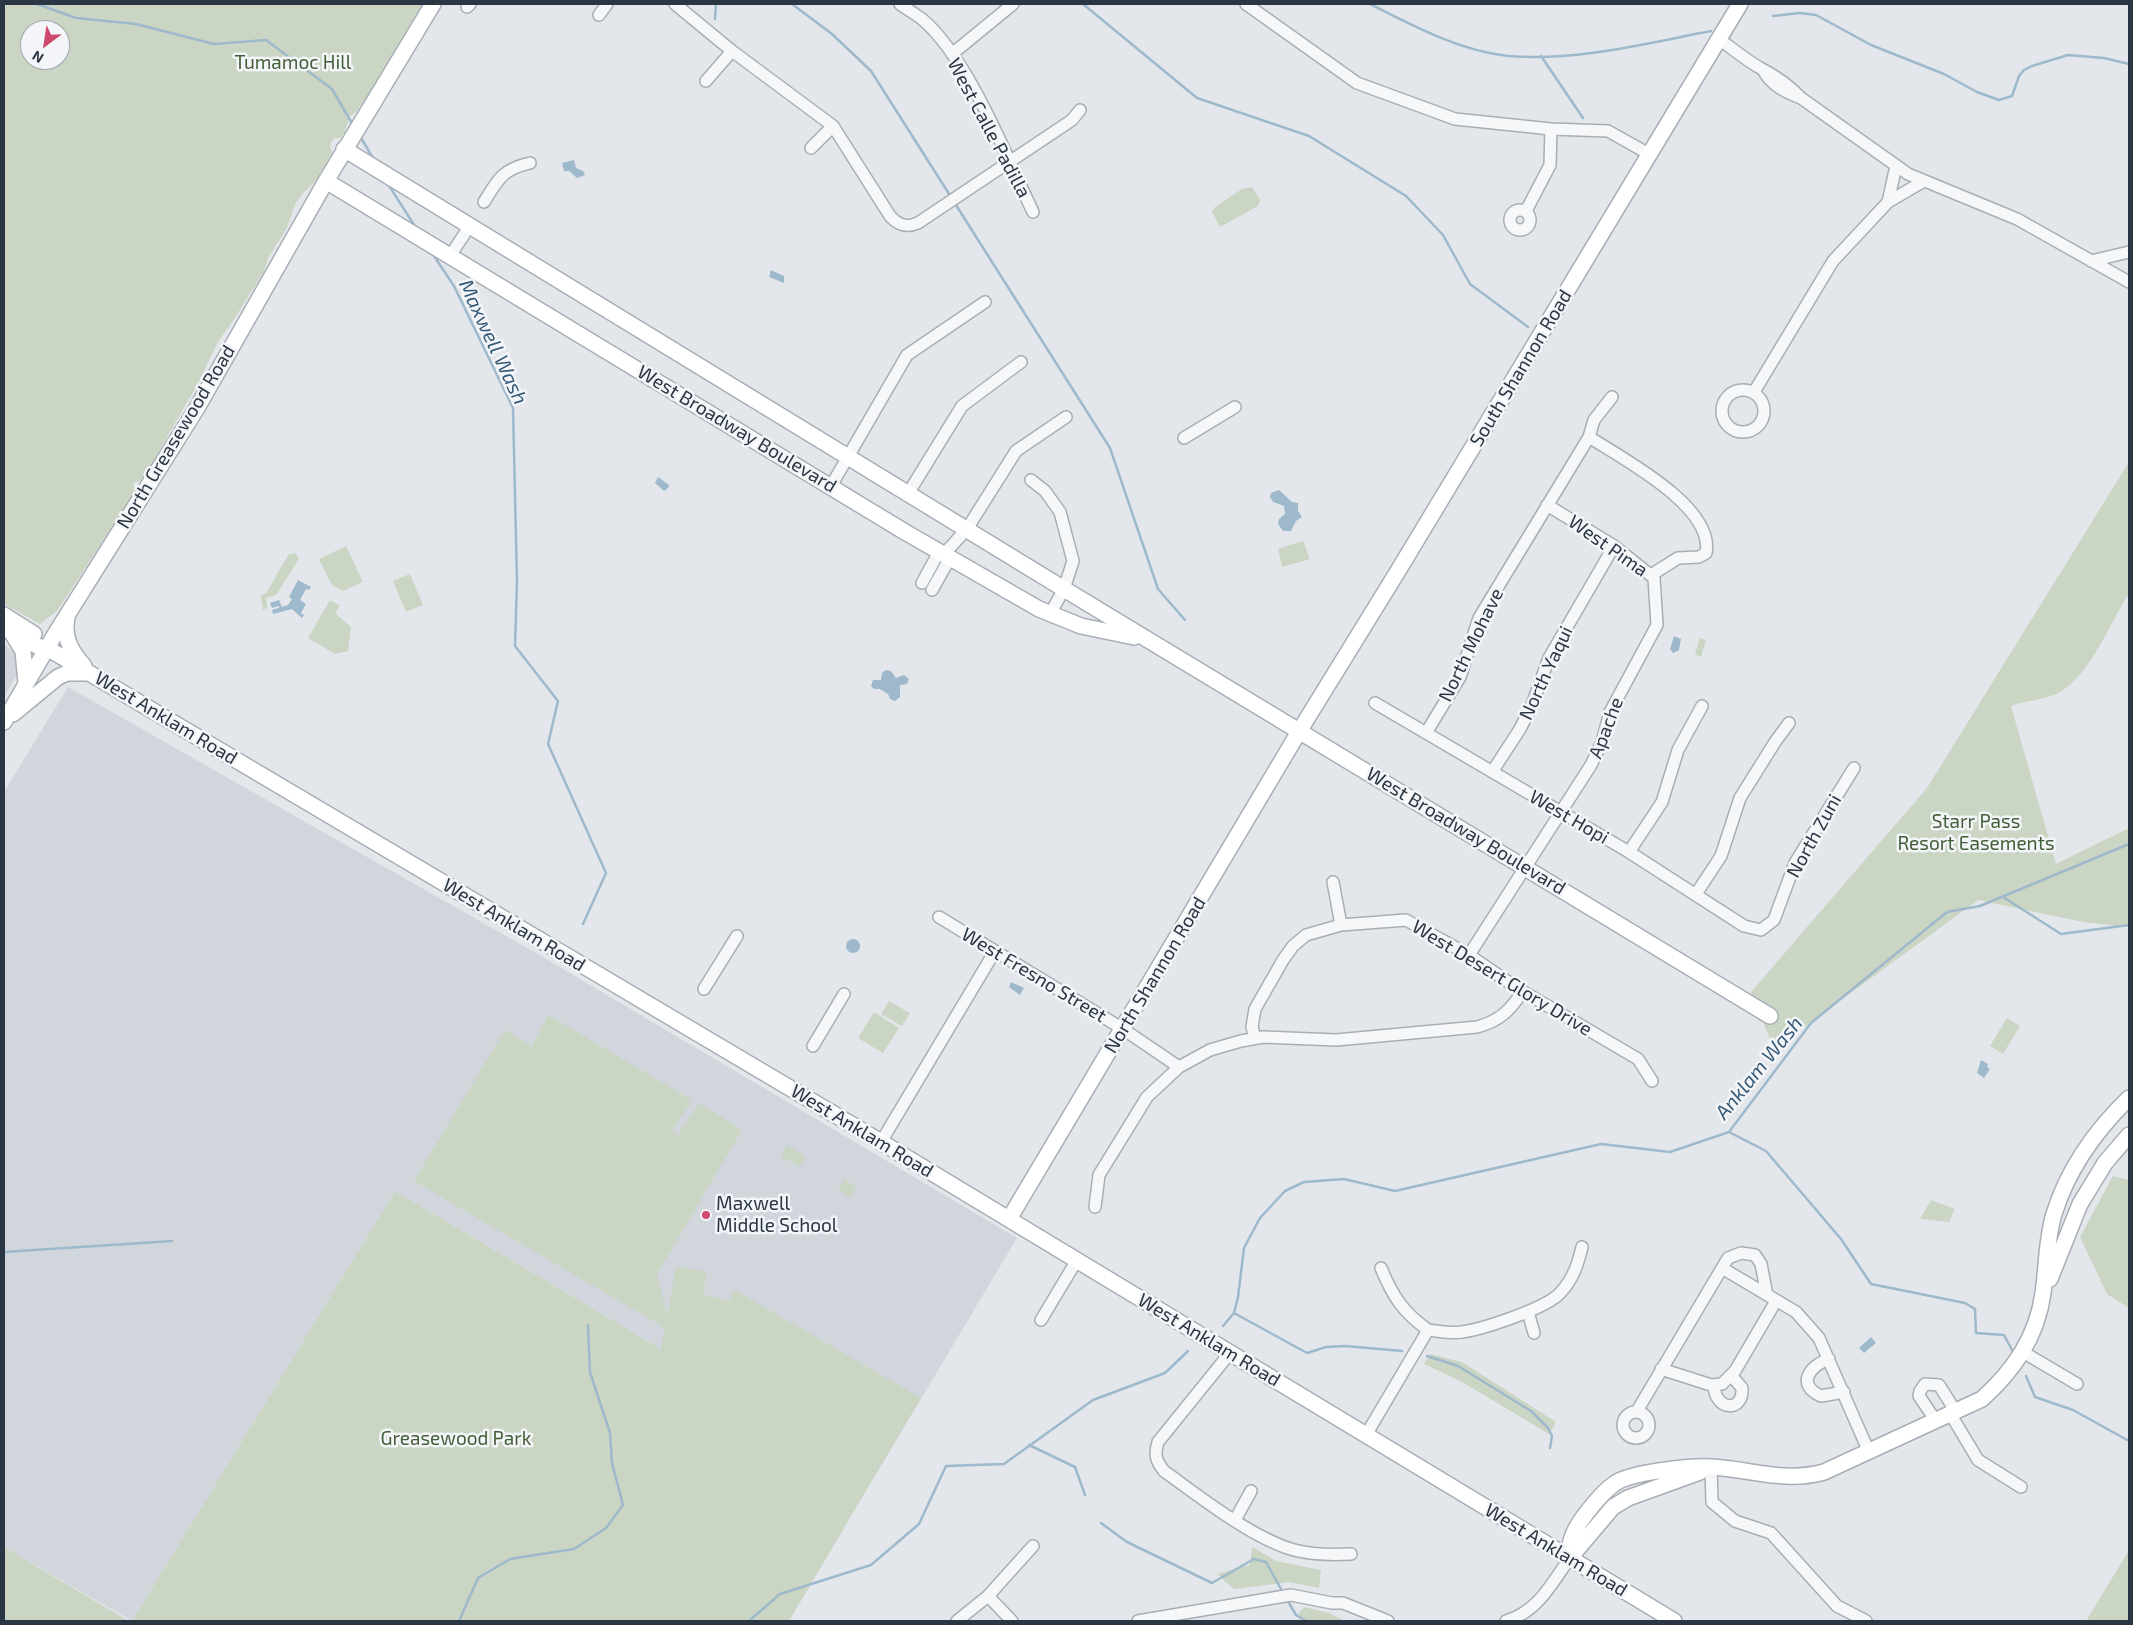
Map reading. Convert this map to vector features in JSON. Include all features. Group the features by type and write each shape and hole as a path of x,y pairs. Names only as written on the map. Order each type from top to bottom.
{"street":[{"name":"North Greasewood Road","path":"4,721 47,648 197,408 344,149 433,4"},
{"path":"599,15 607,4"},
{"path":"675,4 732,51 833,126 890,216 903,230 918,223 946,202 1009,163 1072,120 1080,110"},
{"name":"West Calle Padilla","path":"900,4 923,20 952,54 984,108 1033,212"},
{"path":"952,54 1014,4"},
{"path":"1246,4 1357,83 1456,119 1551,129 1608,131 1649,154"},
{"name":"South Shannon Road","path":"1300,730 1401,567 1740,4"},
{"path":"1719,39 1763,70 1768,80 1786,93 1801,98 1908,174 2016,219 2129,282"},
{"path":"706,81 732,51"},
{"path":"811,148 833,126"},
{"path":"1526,211 1550,165 1551,129"},
{"name":"West Broadway Boulevard","path":"344,149 909,492 1064,589 1770,1016"},
{"path":"484,202 501,175 515,166 530,163"},
{"path":"1888,202 1896,166"},
{"name":"West Broadway Boulevard","path":"326,181 945,555 1050,614 1081,626 1119,632 1161,647"},
{"path":"1754,392 1833,261 1888,202 1924,181"},
{"path":"450,256 469,226"},
{"path":"2091,261 2129,252"},
{"path":"831,486 907,355 985,302"},
{"path":"909,492 962,406 1021,362"},
{"name":"North Mohave","path":"1426,733 1460,677 1479,618 1589,437 1594,420 1612,398"},
{"path":"1184,438 1235,407"},
{"path":"927,586 945,555 967,529 1016,451 1066,417"},
{"path":"1589,437 1662,486 1687,507 1705,532 1706,554 1699,557 1678,558 1651,575"},
{"path":"1031,480 1045,491 1060,512 1073,561 1064,589 1050,614"},
{"name":"West Pima","path":"1547,504 1614,546 1654,578 1658,624"},
{"name":"North Yaqui","path":"1492,772 1520,729 1532,705 1549,658 1614,546"},
{"path":"68,614 65,630 67,642 76,657 90,673"},
{"name":"West Anklam Road","path":"4,615 40,637 47,648"},
{"name":"Apache","path":"1468,955 1591,765 1602,742 1610,712 1658,624"},
{"path":"7,630 23,651 26,683"},
{"name":"West Anklam Road","path":"7,630 37,646 47,648 90,673 881,1142 1674,1621"},
{"path":"4,721 58,677 68,673 90,673"},
{"name":"West Hopi","path":"1375,703 1629,852 1744,926 1762,930"},
{"path":"1629,852 1662,802 1678,750 1702,706"},
{"path":"1696,894 1721,856 1740,798 1789,723"},
{"name":"North Shannon Road","path":"1009,1219 1300,730"},
{"name":"North Zuni","path":"1762,930 1774,920 1795,863 1854,768"},
{"path":"1333,882 1341,925"},
{"name":"West Fresno Street","path":"939,916 1123,1029 1179,1067"},
{"name":"West Desert Glory Drive","path":"1255,1038 1252,1027 1255,1009 1293,946 1306,935 1341,925 1406,920 1468,955 1522,992 1638,1059 1652,1081"},
{"path":"704,989 737,936"},
{"path":"881,1142 995,951"},
{"path":"1095,1207 1099,1175 1147,1097 1179,1067 1210,1050 1255,1038 1336,1040 1477,1027 1494,1022 1502,1017 1522,992"},
{"path":"813,1046 844,994"},
{"path":"2043,1294 2048,1242 2054,1215 2064,1188 2084,1150 2104,1123 2129,1098"},
{"path":"1506,1621 1520,1617 1545,1595 1569,1559 1613,1507 1628,1498 1711,1467 1790,1478 1824,1472 1982,1399 2002,1380 2023,1352 2033,1332 2043,1294 2080,1204 2105,1163 2129,1135"},
{"path":"1382,1268 1392,1295 1410,1317 1428,1330 1461,1333 1528,1312 1560,1293 1577,1268 1582,1248"},
{"path":"1637,1411 1728,1258 1741,1253 1755,1255 1761,1264 1771,1298 1731,1375 1722,1384 1714,1384 1662,1369"},
{"path":"1041,1320 1077,1260"},
{"path":"1722,1268 1796,1312 1819,1338 1869,1452"},
{"path":"1528,1312 1534,1333"},
{"path":"1366,1435 1428,1330"},
{"path":"1230,1352 1158,1442 1151,1458 1164,1471 1235,1520 1275,1542 1310,1553 1351,1554"},
{"path":"2023,1352 2077,1384"},
{"path":"1828,1359 1811,1368 1809,1385 1812,1390 1821,1396 1844,1392"},
{"path":"1714,1384 1718,1402 1727,1406 1736,1404 1742,1397 1742,1388 1731,1375"},
{"path":"1936,1421 1919,1396 1925,1384 1935,1383 1939,1385 1978,1460 2021,1487"},
{"path":"1711,1467 1712,1502 1735,1521 1771,1533 1838,1606 1866,1621"},
{"path":"1235,1520 1251,1491"},
{"path":"957,1621 988,1596 1033,1546"},
{"path":"1138,1621 1292,1595 1332,1603 1343,1603 1388,1621"},
{"path":"988,1596 1012,1621"},
{"path":"1332,1603 1370,1621"}],"shaded area":[{"path":"4,644 22,658 18,673 4,697"},
{"path":"68,687 536,953 1017,1238 875,1476 395,1191 132,1621 4,1547 4,792"}],"green space":[{"name":"Tumamoc Hill","path":"4,4 425,4 369,94 356,112 349,117 345,132 340,138 334,138 330,145 332,153 314,183 302,194 295,205 287,228 268,258 264,271 218,342 196,387 148,470 140,481 133,483 135,490 127,504 57,611 40,624 4,604"},
{"path":"1252,187 1260,200 1258,206 1220,227 1212,212 1214,208 1242,189"},
{"name":"Starr Pass Resort Easements","path":"2129,462 2129,597 2127,596 2097,651 2078,677 2068,687 2051,696 2011,706 2056,864 2129,828 2129,927 2083,922 1978,900 1774,1049 1751,992 1927,788"},
{"path":"1303,541 1310,559 1282,567 1278,549"},
{"path":"346,546 363,582 343,591 332,585 319,559"},
{"path":"296,553 299,559 276,595 266,598 267,608 263,610 261,596 266,593 289,554"},
{"path":"410,574 423,605 406,612 393,581"},
{"path":"330,600 340,606 335,613 351,627 348,651 335,654 308,638"},
{"path":"1700,638 1706,640 1701,657 1695,654"},
{"path":"889,1001 910,1013 902,1026 881,1014"},
{"path":"874,1012 899,1028 883,1053 858,1038"},
{"name":"Greasewood Park","path":"548,1015 692,1100 672,1131 678,1135 699,1103 742,1130 657,1274 667,1316 676,1266 707,1272 703,1294 729,1301 733,1289 921,1398 789,1621 132,1621 395,1191 661,1349 665,1329 655,1322 414,1181 505,1030 532,1046"},
{"path":"2007,1018 2020,1026 2003,1054 1990,1046"},
{"path":"787,1145 806,1156 800,1167 781,1156"},
{"path":"2113,1176 2129,1180 2129,1308 2107,1294 2080,1237"},
{"path":"844,1179 857,1187 850,1198 838,1190"},
{"path":"1931,1200 1955,1209 1949,1222 1920,1219"},
{"path":"1430,1354 1462,1362 1556,1422 1549,1434 1462,1382 1424,1364"},
{"path":"4,1547 129,1621 4,1621"},
{"path":"1252,1547 1276,1561 1321,1570 1319,1588 1289,1582 1234,1589 1217,1574 1250,1565"},
{"path":"2129,1550 2129,1621 2086,1621"},
{"path":"1304,1607 1329,1613 1345,1621 1304,1621 1298,1614"}],"water":[{"path":"574,160 576,168 583,171 585,175 577,178 569,171 564,171 562,163"},
{"path":"771,270 784,276 784,283 769,277"},
{"path":"658,477 669,485 664,491 655,483"},
{"path":"1279,490 1292,502 1298,503 1298,511 1302,517 1296,521 1291,531 1283,531 1278,524 1279,519 1285,514 1284,506 1273,502 1270,497 1271,493"},
{"path":"298,580 311,587 309,590 306,589 300,600 306,604 301,613 304,615 302,618 292,609 273,614 272,610 279,608 279,606 272,608 270,603 279,600 282,607 288,605 292,599 289,597"},
{"path":"1674,636 1681,639 1679,650 1673,653 1670,649"},
{"path":"886,670 891,671 896,678 904,675 909,679 907,684 900,685 900,697 895,701 890,699 888,694 880,689 874,689 871,686 873,680 881,680 882,673"},
{"path":"850,939 856,939 860,946 856,953 850,953 846,949 846,943"},
{"path":"1011,982 1024,988 1020,995 1009,987"},
{"path":"1981,1060 1988,1064 1987,1067 1990,1069 1984,1078 1977,1073"},
{"path":"1871,1337 1876,1343 1864,1353 1859,1348"}],"waterway":[{"name":"Maxwell Wash","path":"37,4 76,18 136,24 214,44 266,40 332,89 353,125"},
{"path":"715,19 716,4"},
{"path":"792,4 832,34 871,71 951,197"},
{"path":"1083,4 1197,98 1309,136 1406,196 1443,235 1470,284 1528,327"},
{"path":"1370,4 1420,29 1455,43 1472,49 1508,56 1533,57 1584,54 1711,31"},
{"path":"1773,16 1800,13 1816,15 1871,45 1944,74 1977,92 1999,100 2012,96 2019,76 2024,70 2068,55 2104,58 2129,64"},
{"path":"1541,56 1583,118"},
{"name":"Maxwell Wash","path":"360,136 374,160"},
{"name":"Maxwell Wash","path":"388,184 416,228"},
{"path":"954,202 1110,448 1158,589 1185,620"},
{"name":"Maxwell Wash","path":"432,253 454,286 513,408 517,582 515,646 558,701 548,744 606,873 583,924"},
{"name":"Anklam Wash","path":"1223,1326 1234,1313 1238,1297 1244,1248 1260,1218 1285,1191 1304,1182 1344,1179 1395,1191 1601,1144 1670,1152 1729,1132 1811,1023 1947,912 1980,906 2129,844"},
{"path":"2003,897 2061,934 2129,925"},
{"path":"1729,1132 1766,1151 1841,1239 1871,1284 1965,1303 1975,1309 1976,1333 2004,1335 2012,1350"},
{"path":"4,1252 172,1241"},
{"path":"1234,1313 1307,1353 1326,1347 1345,1346 1402,1351"},
{"path":"459,1621 478,1578 510,1559 574,1549 606,1528 623,1505 612,1463 610,1433 590,1372 588,1325"},
{"name":"Anklam Wash","path":"749,1621 780,1594 871,1565 919,1524 946,1466 1004,1464 1093,1400 1165,1373 1188,1351"},
{"path":"1427,1356 1458,1366 1531,1411 1548,1428 1552,1436 1550,1448"},
{"path":"2026,1376 2035,1397 2073,1410 2129,1441"},
{"path":"1029,1445 1075,1467 1085,1495"},
{"path":"1101,1523 1127,1542 1212,1583 1254,1559 1266,1562 1281,1589"},
{"path":"1289,1603 1296,1615 1306,1621"}],"place":[{"name":"Maxwell Middle School","path":"706,1215"}]}
